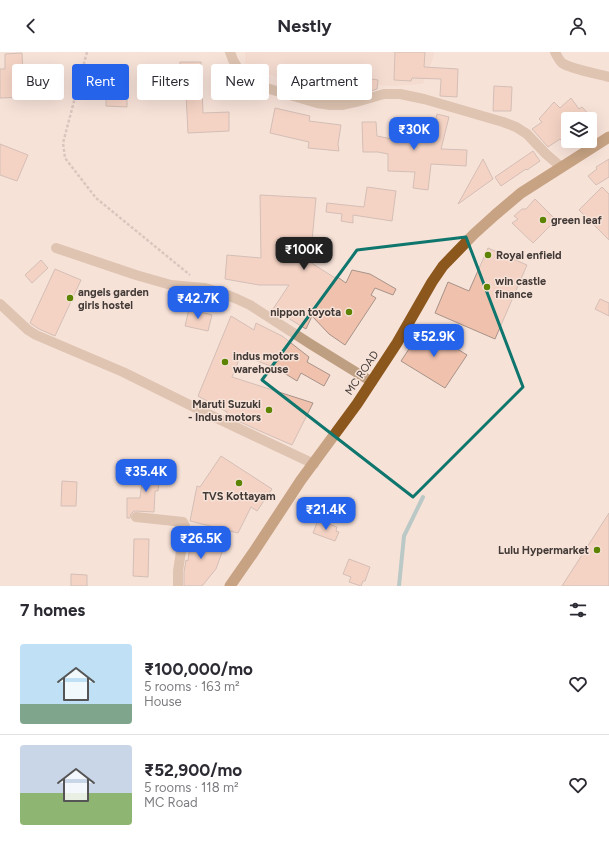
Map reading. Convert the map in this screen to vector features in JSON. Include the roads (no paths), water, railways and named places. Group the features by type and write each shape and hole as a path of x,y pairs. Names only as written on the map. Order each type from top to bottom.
{"highway":[{"name":"MC ROAD","path":"230,586 254,553 301,480 372,382 397,343 432,282 444,266 495,215 521,193 609,137"}],"street":[{"path":"230,52 242,75 256,85 318,103 343,105 384,94 396,94 424,100 503,122 516,127 527,134 561,167"},
{"path":"556,52 557,56 562,62 571,67 609,77"},
{"path":"56,248 136,275 171,285 205,288 222,293 250,305 372,382"},
{"path":"0,304 28,330 36,335 123,372 314,464"},
{"path":"136,517 183,522 185,526 178,571 178,586"}],"waterway":[{"path":"399,586 404,536 423,497"}],"place":[{"name":"green leaf","path":"543,220"},
{"name":"Royal enfield","path":"488,255"},
{"name":"win castle finance","path":"487,287"},
{"name":"angels garden girls hostel","path":"70,298"},
{"name":"nippon toyota","path":"349,312"},
{"name":"indus motors warehouse","path":"225,362"},
{"name":"Maruti Suzuki - Indus motors","path":"269,410"},
{"name":"TVS Kottayam","path":"239,483"},
{"name":"Lulu Hypermarket","path":"597,550"}]}
